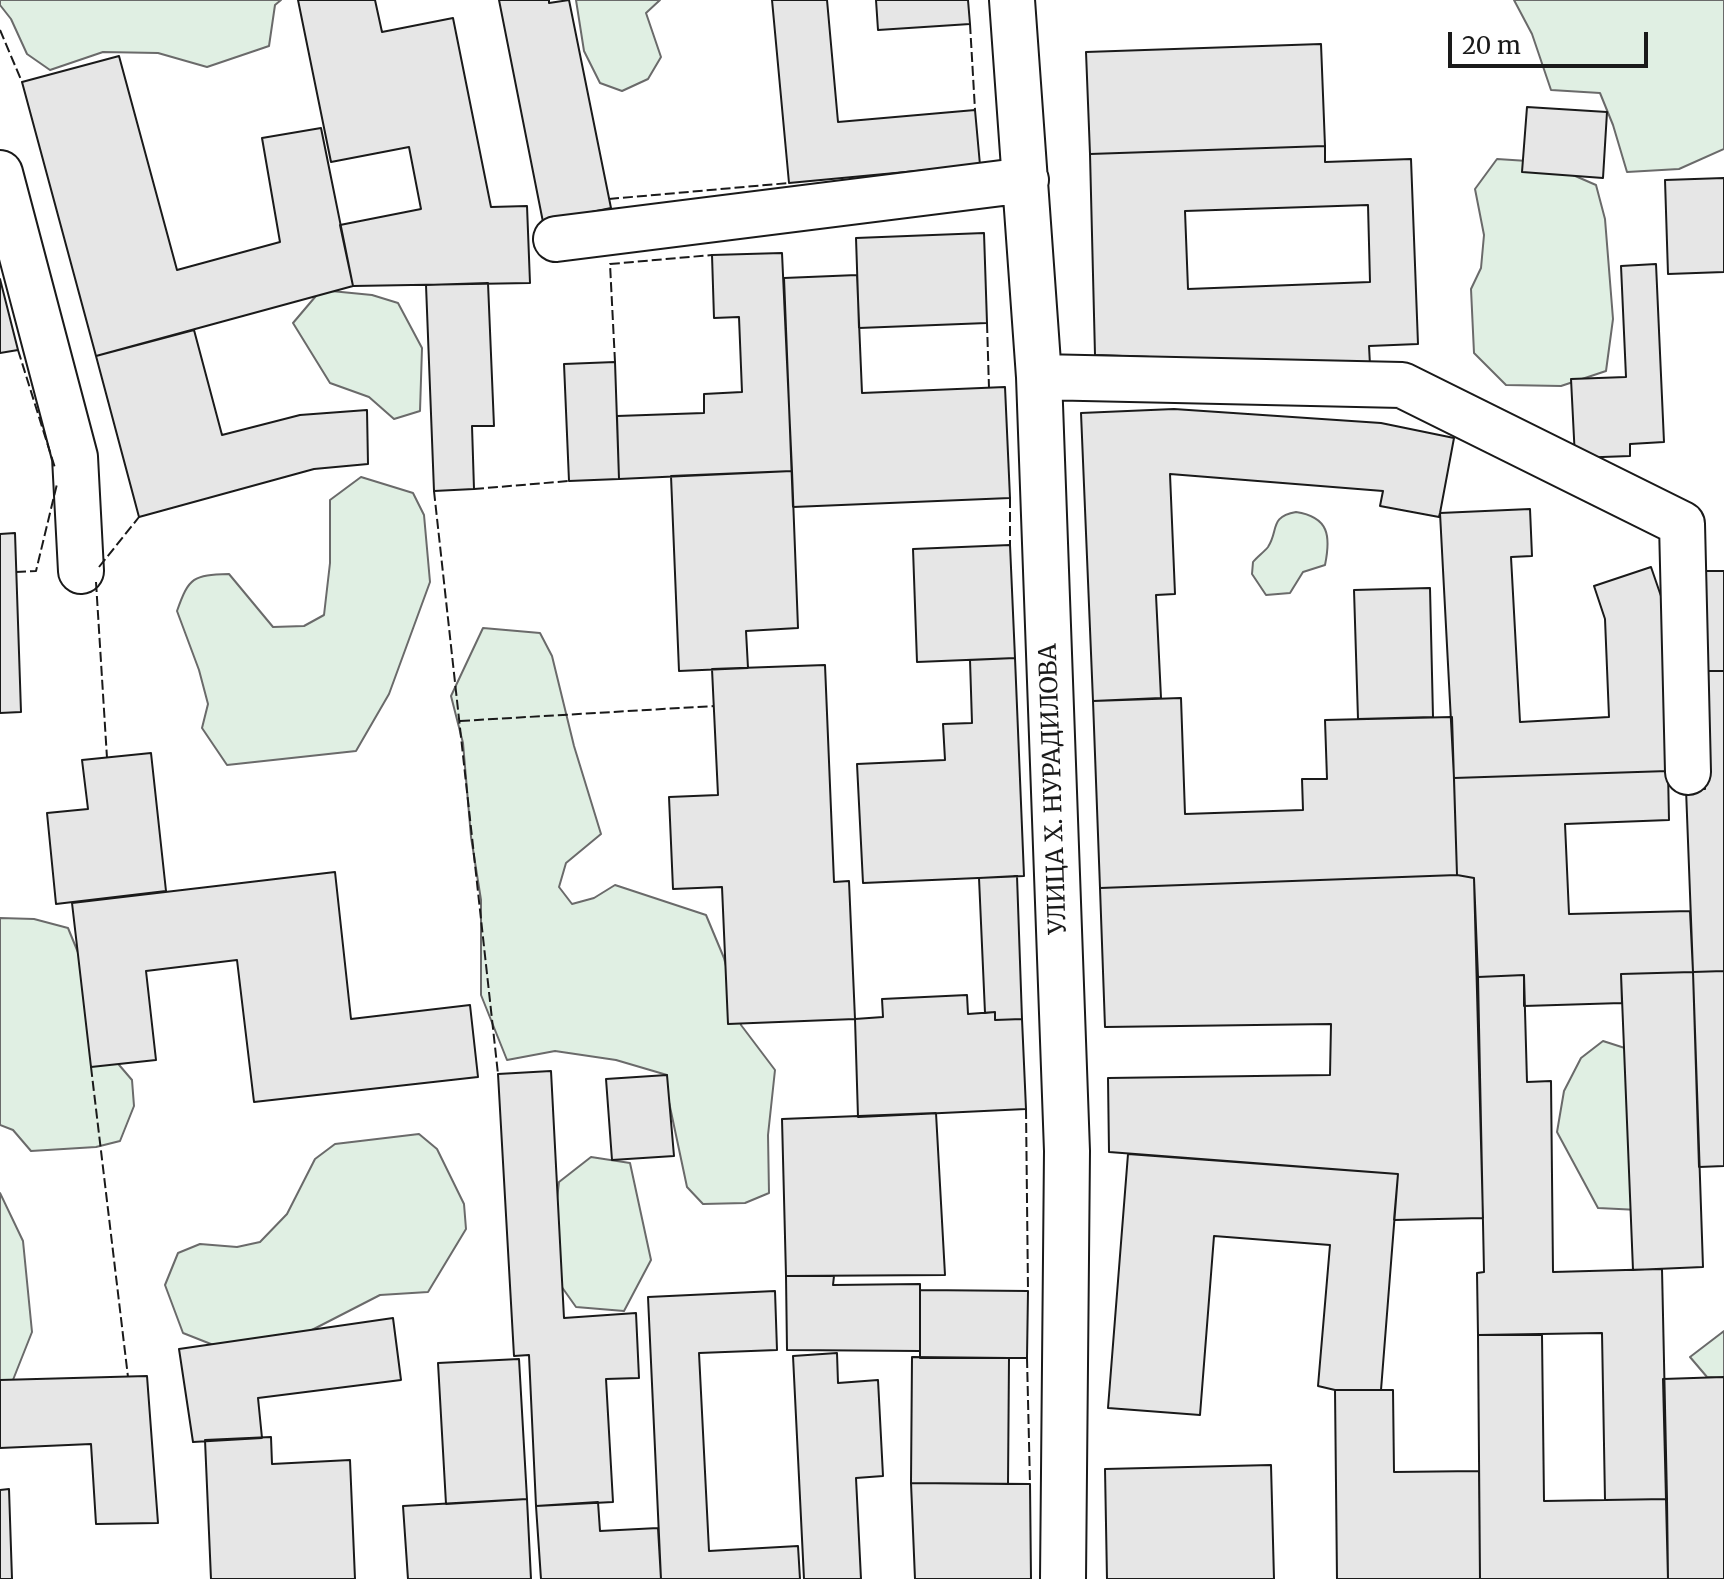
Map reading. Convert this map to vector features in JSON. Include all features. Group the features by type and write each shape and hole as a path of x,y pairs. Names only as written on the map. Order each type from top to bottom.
{"street":[{"name":"УЛИЦА Х. НУРАДИЛОВА","path":"1012,0 1039,377 1067,1151 1063,1579"},
{"path":"0,173 75,457 81,571"},
{"path":"556,239 1026,180"},
{"path":"1039,377 1402,385 1682,524 1688,772"}],"green space":[{"path":"0,0 281,0 275,5 269,46 207,67 158,53 103,52 50,70 27,54"},
{"path":"576,0 660,0 646,13 661,57 648,79 622,91 600,83 584,51"},
{"path":"1514,0 1724,0 1724,149 1679,169 1627,172 1600,93 1551,90 1532,34"},
{"path":"1497,159 1543,162 1596,185 1605,219 1613,319 1606,371 1561,386 1506,385 1474,353 1471,289 1481,268 1484,235 1475,189"},
{"path":"321,290 372,295 398,303 422,348 420,411 394,419 369,397 330,383 293,323"},
{"path":"361,477 413,493 424,515 430,582 389,694 356,751 227,765 202,728 208,704 177,611 185,591 200,577 229,574 273,627 304,626 324,615 330,563 330,500"},
{"path":"1296,512 1315,518 1325,530 1328,545 1325,565 1303,572 1290,593 1266,595 1252,574 1253,562 1268,547 1278,521"},
{"path":"483,628 540,633 552,656 574,746 601,834 566,863 559,887 572,904 594,898 615,885 706,915 724,958 741,1025 775,1070 768,1135 769,1193 745,1203 703,1204 687,1187 666,1088 667,1075 616,1060 555,1051 507,1060 481,995 481,900 471,837 463,743 451,696"},
{"path":"0,918 34,919 68,928 84,967 108,1052 132,1080 134,1106 120,1141 96,1147 31,1151 13,1130 0,1125"},
{"path":"1603,1041 1631,1050 1639,1210 1598,1208 1557,1132 1564,1091 1581,1058"},
{"path":"419,1134 437,1149 464,1204 466,1229 428,1292 380,1295 306,1333 221,1348 183,1333 165,1285 178,1253 200,1244 237,1247 260,1242 287,1214 315,1159 335,1144"},
{"path":"591,1157 630,1163 651,1260 624,1311 576,1307 554,1276 551,1250 559,1182"},
{"path":"0,1193 23,1241 32,1332 7,1395 0,1397"},
{"path":"1724,1331 1724,1378 1707,1377 1690,1357"}],"building":[{"path":"298,0 375,0 382,32 453,18 491,207 527,206 530,283 353,286 340,225 421,209 409,147 331,162"},
{"path":"499,0 549,0 549,3 569,0 611,208 543,222"},
{"path":"772,0 827,0 838,122 975,110 980,165 789,183"},
{"path":"876,0 968,0 970,24 878,30"},
{"path":"1321,44 1325,146 1090,154 1086,52"},
{"path":"119,56 177,270 280,242 262,138 321,128 353,286 96,356 22,82"},
{"path":"1527,107 1607,112 1603,178 1522,172"},
{"path":"1325,146 1325,162 1411,159 1418,344 1369,346 1370,365 1095,355 1090,154","holes":["1368,205 1370,282 1188,289 1185,211"]},
{"path":"1724,178 1724,272 1668,274 1665,180"},
{"path":"984,233 987,323 859,328 856,238"},
{"path":"782,253 792,471 619,479 617,416 704,413 704,394 742,392 739,317 714,318 712,255"},
{"path":"1656,264 1664,442 1630,444 1630,456 1575,458 1571,379 1626,377 1621,266"},
{"path":"857,275 862,393 1005,387 1010,498 793,507 784,278"},
{"path":"0,279 18,350 0,353"},
{"path":"488,283 494,426 472,426 474,489 434,491 426,285"},
{"path":"194,330 222,435 300,415 367,410 368,464 314,469 139,517 96,356"},
{"path":"615,362 619,479 569,481 564,364"},
{"path":"1174,409 1381,423 1454,438 1439,517 1380,506 1383,491 1170,474 1175,594 1156,595 1161,698 1093,701 1081,413"},
{"path":"792,471 798,628 746,631 748,668 679,671 671,476"},
{"path":"1530,509 1532,556 1511,557 1520,722 1609,717 1605,619 1594,586 1651,567 1662,599 1668,771 1454,778 1440,513"},
{"path":"15,533 21,712 0,713 0,534"},
{"path":"1010,545 1015,658 917,662 913,549"},
{"path":"1701,571 1724,571 1724,671 1701,671"},
{"path":"1430,588 1433,717 1358,719 1354,590"},
{"path":"1015,658 1024,876 863,883 857,764 945,760 943,724 972,723 970,660"},
{"path":"825,665 834,882 849,881 855,1019 728,1024 722,887 673,889 669,797 718,795 712,669"},
{"path":"1701,671 1724,671 1724,971 1693,972 1686,789 1705,789"},
{"path":"1181,698 1185,814 1303,810 1302,779 1327,779 1325,720 1452,717 1457,875 1100,888 1093,701"},
{"path":"151,753 166,891 56,904 47,813 88,809 82,760"},
{"path":"1668,771 1669,820 1565,824 1569,914 1690,911 1693,972 1621,974 1622,1003 1524,1006 1524,975 1478,977 1474,878 1457,875 1454,778"},
{"path":"335,872 351,1019 470,1005 478,1077 254,1102 237,960 146,971 156,1060 91,1067 72,903"},
{"path":"1457,875 1474,878 1483,1218 1394,1220 1398,1174 1109,1152 1108,1078 1330,1075 1331,1024 1105,1027 1100,888"},
{"path":"1017,876 1022,1019 995,1020 995,1012 985,1013 979,878"},
{"path":"1724,971 1724,1166 1699,1167 1693,972"},
{"path":"1693,972 1703,1267 1633,1270 1621,974"},
{"path":"1524,975 1527,1082 1551,1081 1553,1272 1662,1269 1667,1499 1605,1500 1602,1333 1478,1335 1477,1273 1484,1272 1478,977"},
{"path":"967,995 968,1014 995,1012 995,1020 1022,1019 1026,1109 858,1117 855,1019 883,1017 882,999"},
{"path":"551,1071 564,1318 636,1313 639,1378 606,1379 613,1502 536,1506 529,1355 514,1356 498,1074"},
{"path":"667,1075 674,1156 612,1160 606,1079"},
{"path":"936,1113 945,1275 786,1276 782,1119"},
{"path":"1128,1154 1398,1174 1381,1390 1335,1390 1318,1386 1330,1245 1214,1236 1200,1415 1108,1408"},
{"path":"786,1276 834,1276 833,1285 920,1284 920,1351 787,1350"},
{"path":"920,1290 1028,1291 1027,1358 920,1358"},
{"path":"775,1291 777,1350 699,1353 709,1551 798,1546 800,1579 661,1579 648,1297"},
{"path":"393,1318 401,1380 258,1398 262,1438 193,1442 179,1349"},
{"path":"1478,1335 1542,1335 1544,1501 1667,1499 1668,1579 1480,1579"},
{"path":"837,1353 838,1383 878,1380 883,1476 856,1478 861,1579 804,1579 793,1356"},
{"path":"912,1357 1009,1358 1008,1484 911,1483"},
{"path":"519,1359 527,1499 446,1504 438,1363"},
{"path":"147,1376 158,1523 96,1524 91,1444 0,1448 0,1380"},
{"path":"1724,1377 1724,1579 1668,1579 1663,1379"},
{"path":"1335,1390 1393,1390 1394,1472 1479,1471 1480,1579 1337,1579"},
{"path":"271,1437 272,1464 350,1460 355,1579 211,1579 205,1440"},
{"path":"1271,1465 1274,1579 1107,1579 1105,1469"},
{"path":"911,1483 1030,1484 1031,1579 915,1579"},
{"path":"9,1489 12,1579 0,1579 0,1490"},
{"path":"527,1499 531,1579 408,1579 403,1506"},
{"path":"598,1502 600,1531 658,1528 661,1579 541,1579 536,1506"}],"fence":[{"path":"970,24 975,110"},
{"path":"0,30 22,82"},
{"path":"609,199 789,183"},
{"path":"615,362 610,264 712,255"},
{"path":"987,323 989,388"},
{"path":"18,350 55,468"},
{"path":"474,489 569,481"},
{"path":"16,572 36,571 57,484"},
{"path":"434,491 498,1074"},
{"path":"1010,498 1010,545"},
{"path":"99,567 139,517"},
{"path":"96,582 107,758"},
{"path":"460,721 714,706"},
{"path":"91,1067 128,1377"},
{"path":"1026,1109 1028,1291"},
{"path":"1027,1358 1030,1484"}]}
